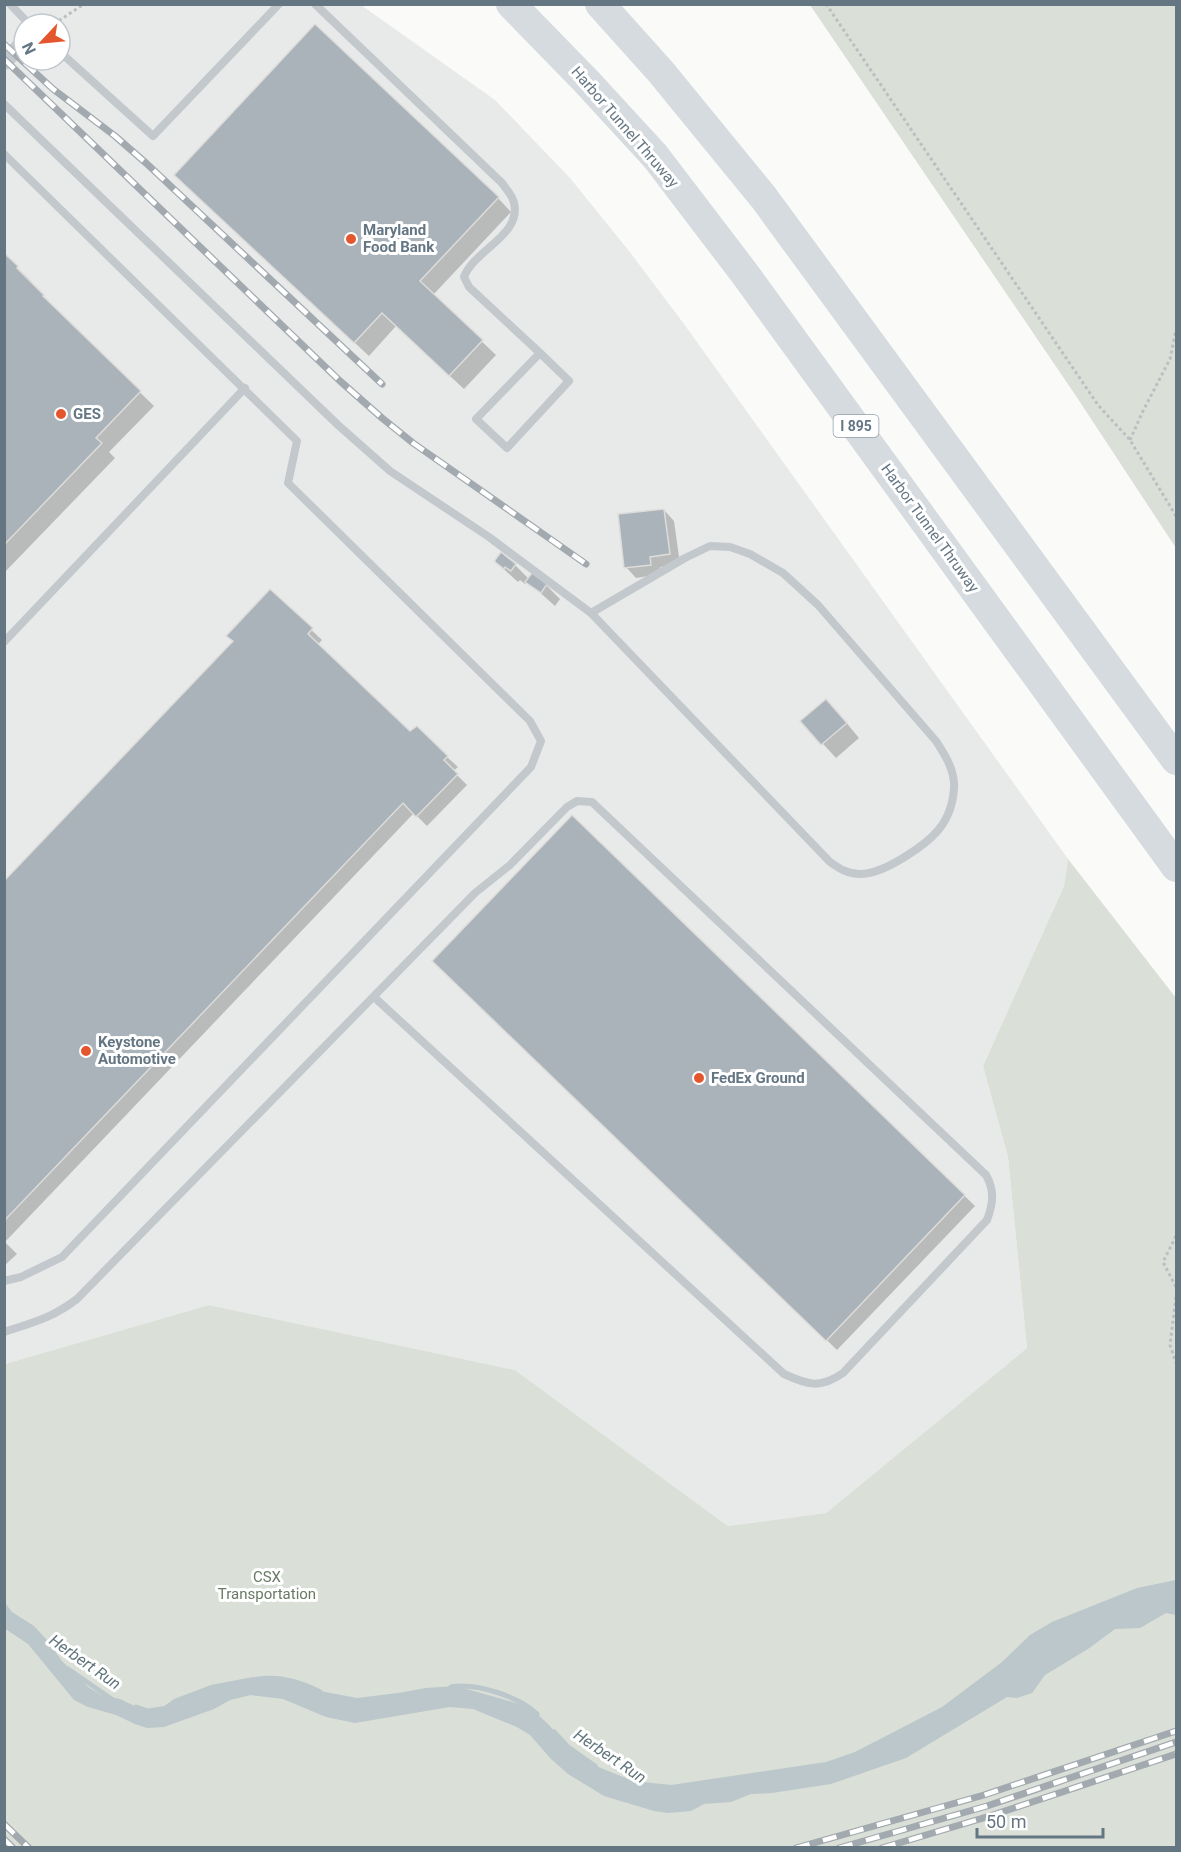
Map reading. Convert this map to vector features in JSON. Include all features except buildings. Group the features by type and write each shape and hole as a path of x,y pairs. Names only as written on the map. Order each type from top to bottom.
{"highway":[{"name":"Harbor Tunnel Thruway","path":"511,4 579,73 655,156 752,284 1176,867"},
{"path":"600,4 661,72 764,198 1176,760"}],"lane":[{"path":"72,63 153,136 279,4"},
{"path":"315,4 502,183 514,201 516,212 512,226 468,267 464,277 469,287 540,353 569,381 507,448 476,419 540,353"},
{"path":"4,104 338,425 381,463 489,537 591,613 830,862 845,872 860,874 874,872 891,866 932,838 944,823 951,807 954,786 947,758 936,741 818,605 783,573 750,554 730,548 710,546 685,558 591,613"},
{"path":"4,154 297,441 288,483 530,721 541,741 531,767 62,1257 21,1278 4,1281"},
{"path":"4,642 245,388"},
{"path":"4,1332 49,1318 77,1299 475,893 510,865 567,807 576,801 592,802 986,1175 992,1186 992,1209 987,1220 843,1373 822,1384 813,1385 801,1382 784,1374 374,997"}],"path":[{"path":"826,4 1098,405 1130,440 1176,516"},
{"path":"1130,440 1170,359 1176,330"},
{"path":"1176,1236 1163,1262 1176,1287"},
{"path":"1176,1297 1170,1345 1176,1363"}],"shaded area":[{"path":"5,5 361,5 495,100 570,178 629,251 684,324 1068,859 1064,886 983,1066 1008,1157 1027,1348 826,1513 728,1526 515,1370 209,1305 5,1364"},
{"path":"1176,1580 1176,1615 1166,1613 1140,1628 1115,1629 1088,1649 1045,1675 1032,1693 1017,1698 1007,1697 906,1758 831,1784 751,1794 731,1802 704,1804 691,1811 668,1813 604,1796 568,1774 530,1735 517,1727 473,1709 450,1707 355,1723 326,1717 283,1699 251,1695 230,1700 214,1709 164,1727 147,1728 74,1700 28,1644 4,1628 5,1603 12,1612 34,1626 62,1661 88,1687 101,1695 120,1699 147,1712 159,1710 174,1699 211,1685 253,1677 298,1682 320,1691 357,1698 456,1686 532,1709 568,1747 596,1766 633,1781 671,1785 826,1762 855,1752 942,1707 1002,1662 1030,1635 1052,1622 1137,1588"}],"green space":[{"path":"810,5 1176,5 1176,548 1076,396"},
{"name":"CSX Transportation","path":"1068,859 1176,998 1176,1847 5,1848 5,1364 209,1305 515,1370 728,1526 826,1513 1027,1348 1008,1157 983,1066 1064,886"}],"waterway":[{"name":"Herbert Run","path":"68,1669 113,1700"},
{"name":"Herbert Run","path":"258,1679 274,1678 290,1681 320,1692"},
{"name":"Herbert Run","path":"451,1687 472,1687 497,1692 520,1702 537,1714"},
{"name":"Herbert Run","path":"136,1707 148,1711 168,1708"},
{"name":"Herbert Run","path":"554,1732 568,1747 595,1766"}],"railway":[{"path":"4,44 53,89 115,136 146,163 382,384"},
{"path":"4,59 340,381 382,418 413,443 586,564"},
{"path":"796,1848 984,1795 1176,1731"},
{"path":"839,1848 987,1806 1176,1742"},
{"path":"882,1848 990,1816 1176,1754"},
{"path":"4,1824 29,1848"},
{"path":"4,1839 13,1848"}],"place":[{"name":"Maryland Food Bank","path":"351,239"},
{"name":"GES","path":"61,414"},
{"name":"Keystone Automotive","path":"86,1051"},
{"name":"FedEx Ground","path":"699,1078"}]}
